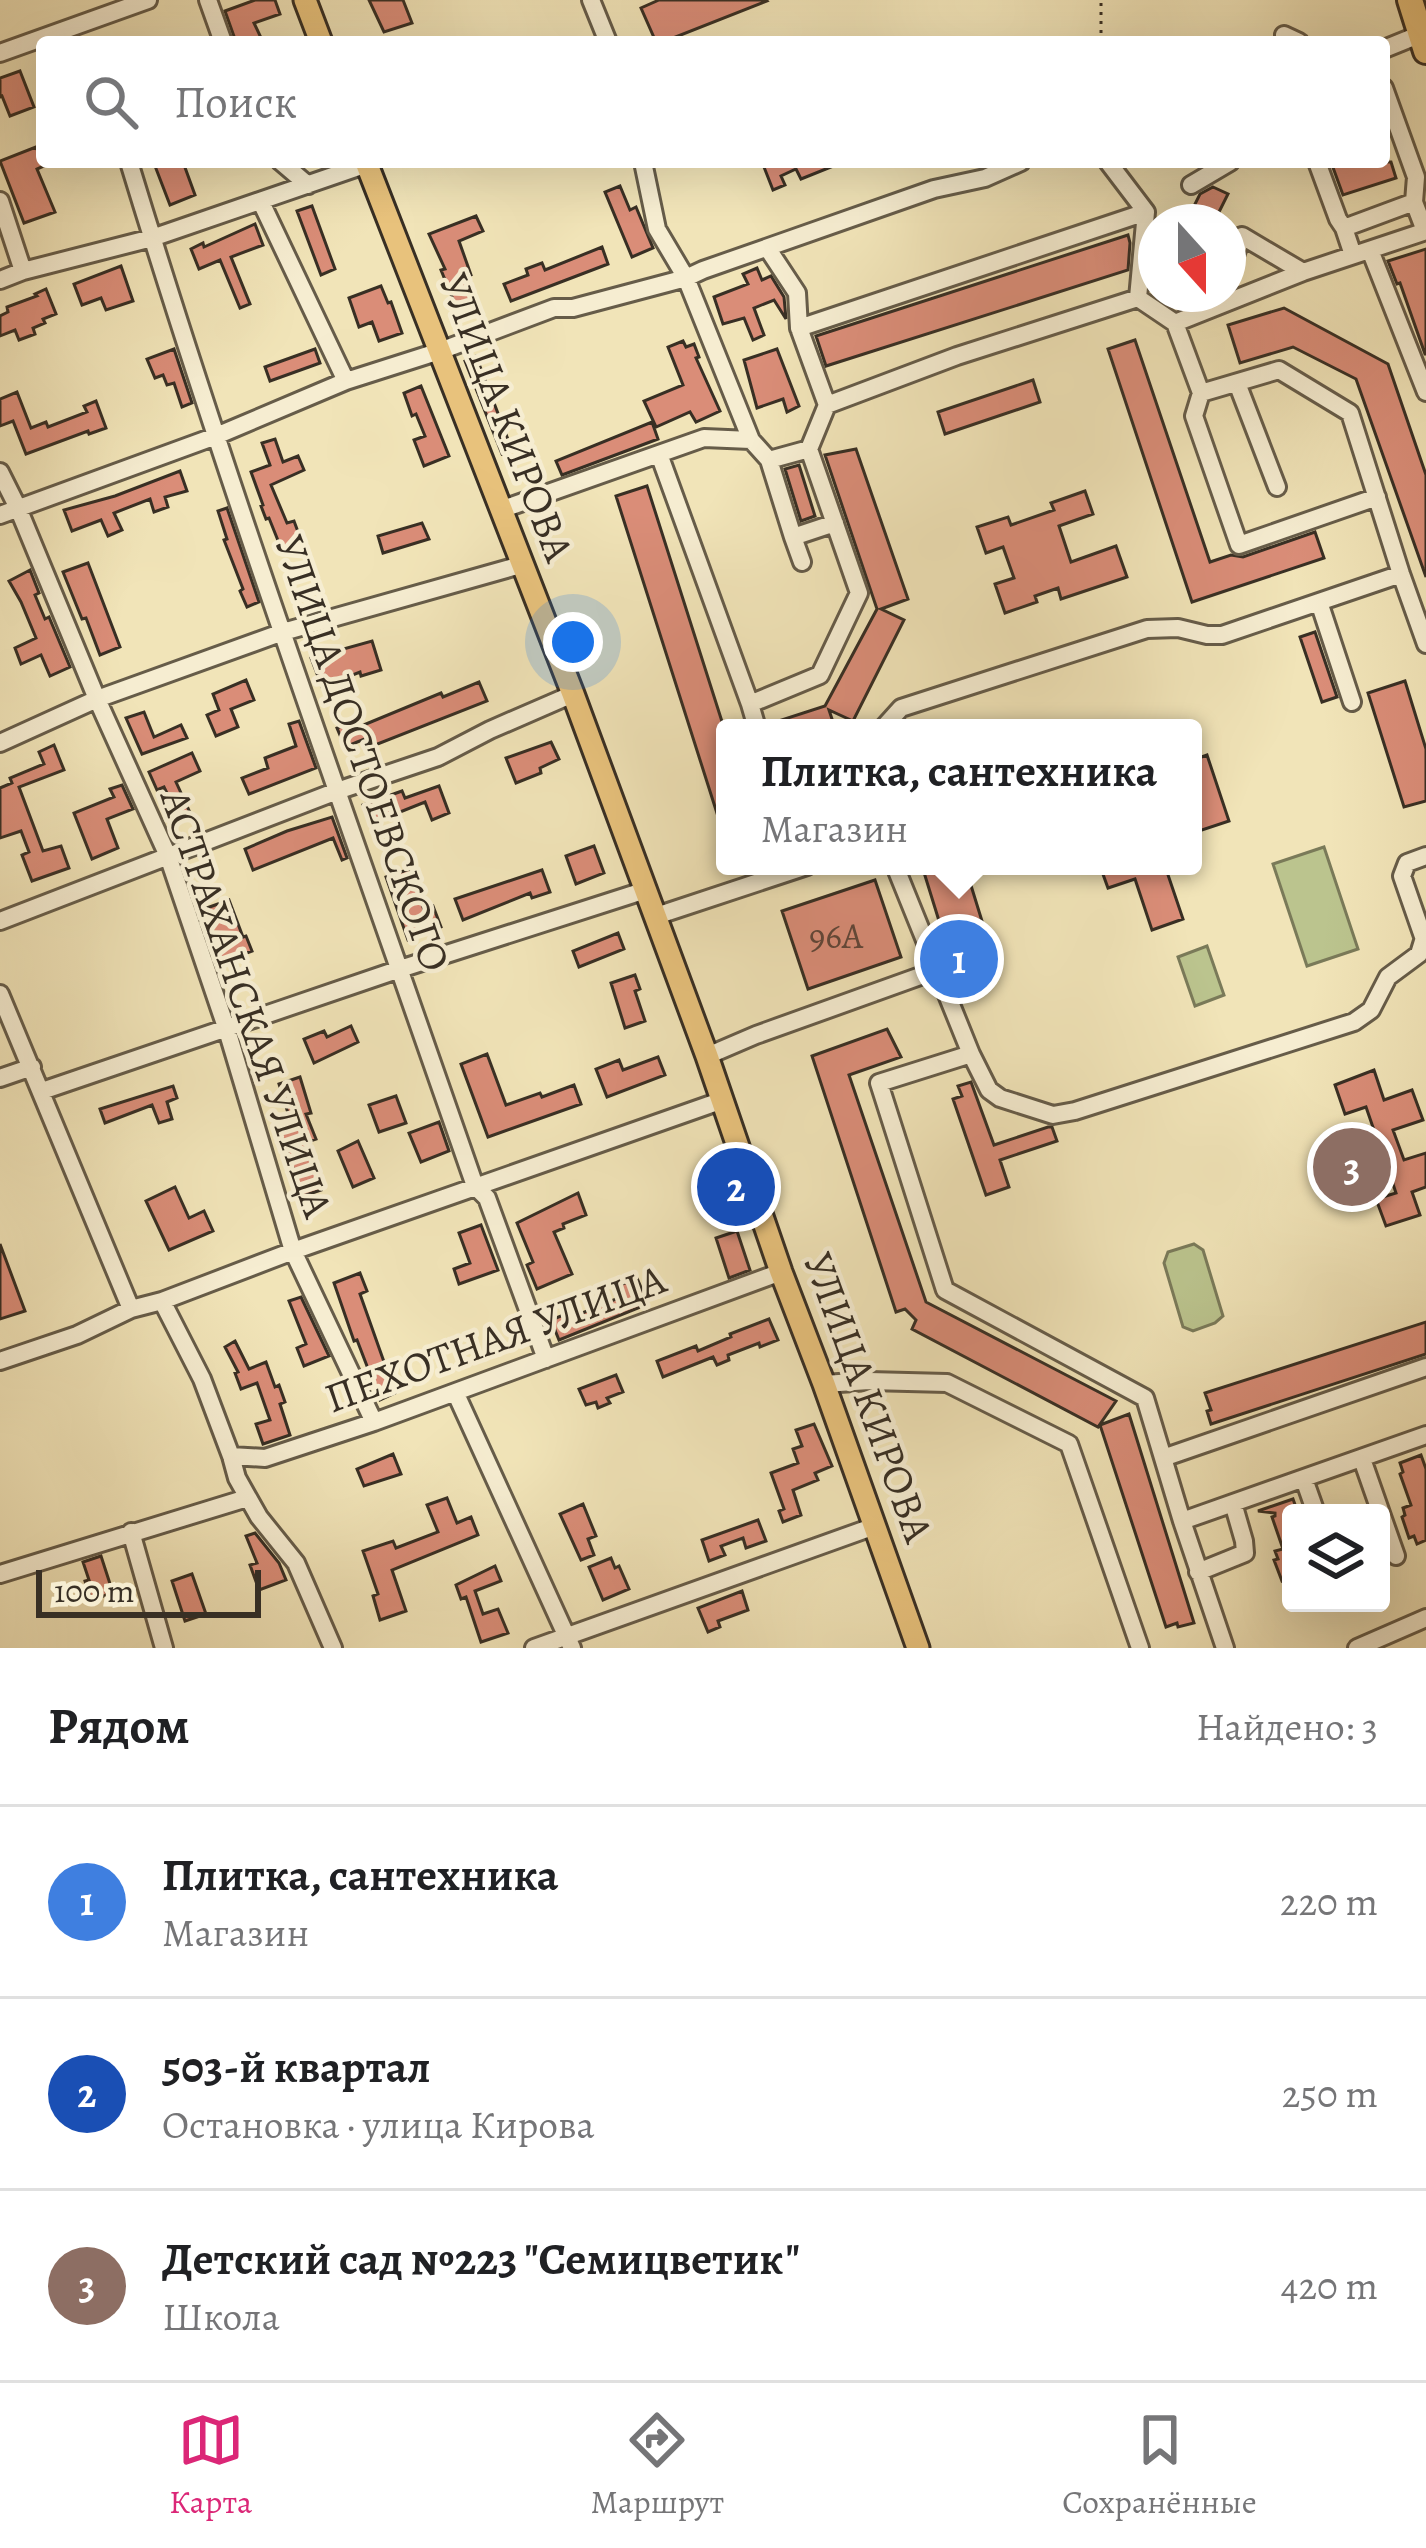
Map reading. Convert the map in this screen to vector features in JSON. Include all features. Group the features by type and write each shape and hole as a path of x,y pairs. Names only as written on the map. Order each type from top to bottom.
{"highway":[{"path":"1410,0 1423,43"}],"main road":[{"path":"305,0 319,36"},
{"name":"УЛИЦА КИРОВА","path":"371,168 656,916 918,1648"}],"street":[{"path":"46,36 148,0"},
{"path":"208,0 221,36"},
{"path":"591,0 606,36"},
{"path":"86,21 90,36"},
{"path":"0,53 36,40"},
{"path":"1390,48 1423,43"},
{"path":"1246,291 1426,231 1414,202 1416,177 1390,105"},
{"name":"УЛИЦА ДОСТОЕВСКОГО","path":"131,168 337,791 475,1186 487,1198 545,1359"},
{"path":"287,168 308,185"},
{"path":"0,280 152,238 355,168"},
{"path":"644,168 657,229 686,278 752,440 770,460 802,562"},
{"path":"9,512 216,436 346,381 554,308 572,308 686,278 934,189 1008,168"},
{"path":"1113,168 1140,204"},
{"path":"1191,185 1220,168"},
{"path":"1319,168 1338,219 1362,252 1426,392"},
{"path":"0,200 23,271"},
{"path":"262,202 346,381"},
{"path":"1344,228 1414,202"},
{"path":"799,328 1138,215"},
{"path":"1246,238 1303,272"},
{"path":"750,704 820,674 859,593 809,449 826,405 799,328 796,293 768,249"},
{"path":"826,405 957,356 1138,298"},
{"path":"1159,312 1175,323 1201,393 1194,416 1239,545 1377,496"},
{"path":"1175,323 1196,312"},
{"path":"1201,393 1279,370 1350,413 1426,644"},
{"path":"1237,383 1277,487"},
{"path":"503,509 704,438 752,440"},
{"path":"770,460 809,449"},
{"path":"658,454 754,719"},
{"name":"АСТРАХАНСКАЯ УЛИЦА","path":"0,472 9,512 168,856 227,1030 293,1251 374,1422"},
{"path":"794,537 835,523"},
{"path":"0,743 97,699 283,632 524,564"},
{"path":"893,719 901,708 1147,628 1222,635 1401,574"},
{"path":"1319,602 1352,701"},
{"path":"0,921 438,757 573,694"},
{"path":"899,875 988,1090 1053,1115 1354,1022 1371,1010 1388,976 1419,954 1424,942 1402,876 1407,863 1426,856"},
{"path":"656,916 780,875"},
{"path":"42,1091 646,890"},
{"path":"707,1056 937,970"},
{"path":"0,994 131,1309"},
{"path":"971,1054 880,1083 945,1290 1145,1398 1225,1648"},
{"path":"0,1078 32,1067"},
{"path":"0,1361 76,1335 131,1309 723,1100"},
{"name":"ПЕХОТНАЯ УЛИЦА","path":"231,1456 265,1458 374,1422 781,1272"},
{"path":"162,1301 202,1378 237,1478 296,1564 333,1648"},
{"path":"1163,1458 1426,1367"},
{"path":"824,1384 947,1383 1069,1444 1140,1648"},
{"path":"456,1394 569,1642"},
{"path":"1182,1521 1426,1436"},
{"path":"1362,1459 1396,1556"},
{"path":"1304,1479 1313,1504"},
{"path":"0,1574 247,1498"},
{"path":"1198,1571 1245,1553 1233,1503"},
{"path":"534,1648 569,1642 875,1526"},
{"path":"130,1532 164,1648"},
{"path":"1368,1646 1426,1618"}],"path":[{"path":"1101,0 1101,36"}],"green space":[{"path":"1324,847 1358,949 1307,966 1273,864"},
{"path":"1207,946 1224,995 1195,1006 1178,957"},
{"path":"1194,1244 1203,1250 1223,1316 1193,1331 1183,1327 1164,1263 1168,1252"}],"building":[{"path":"255,0 275,0 280,14 254,23 260,36 234,36 225,11"},
{"path":"369,0 403,0 412,23 384,32"},
{"path":"659,0 767,1 678,36 653,36 641,8"},
{"path":"20,71 34,107 10,116 0,97 0,78"},
{"path":"36,147 36,168 55,212 24,223 0,161"},
{"path":"1391,162 1396,178 1343,195 1333,168 1390,168"},
{"path":"156,168 185,168 195,195 170,205"},
{"path":"764,168 828,168 801,179 796,169 781,176 785,185 773,190"},
{"path":"620,186 630,210 636,207 653,248 632,257 605,192"},
{"path":"1213,187 1228,194 1223,204 1195,204 1200,194"},
{"path":"312,206 335,269 321,275 297,211"},
{"path":"476,216 483,231 459,241 471,275 466,277 480,310 461,319 429,234"},
{"path":"255,224 263,245 231,257 250,304 240,308 220,260 199,269 191,249"},
{"path":"1128,235 1128,270 826,366 816,336"},
{"path":"602,247 608,264 511,301 504,284 528,275 526,269 542,263 545,270"},
{"path":"1426,249 1426,354 1425,354 1388,261"},
{"path":"121,266 133,301 106,310 101,298 82,305 74,284"},
{"path":"757,268 762,280 771,276 784,297 786,319 774,300 754,308 764,335 753,340 744,318 723,324 714,297 748,284 743,274"},
{"path":"381,286 402,333 379,341 372,322 359,327 349,298"},
{"path":"46,289 56,314 33,328 35,334 19,340 15,330 0,336 0,316 8,312 7,307"},
{"path":"1284,308 1388,364 1426,475 1426,577 1356,379 1293,347 1240,363 1228,325"},
{"path":"1135,340 1210,562 1231,555 1243,557 1315,532 1324,558 1192,602 1108,349"},
{"path":"683,341 686,347 694,344 720,411 696,422 690,412 656,427 644,401 683,385 668,347"},
{"path":"174,349 192,403 182,407 174,383 167,385 163,375 155,378 147,359"},
{"path":"315,349 320,363 270,381 265,367"},
{"path":"777,349 799,406 787,412 783,399 757,408 744,360"},
{"path":"476,356 512,450 502,454 465,361"},
{"path":"1033,380 1040,402 945,434 938,412"},
{"path":"421,386 449,456 424,466 414,440 425,436 404,393"},
{"path":"17,392 31,428 46,422 48,427 87,412 84,406 96,401 106,428 26,454 13,421 0,426 0,399"},
{"path":"652,422 658,439 562,475 556,461"},
{"path":"275,439 283,462 298,456 304,470 271,485 287,523 294,521 301,540 281,548 251,472 270,465 262,443"},
{"path":"856,449 908,599 881,609 904,620 854,719 829,710 832,719 785,719 825,706 877,609 825,455"},
{"path":"799,465 815,516 801,521 785,469"},
{"path":"180,471 187,491 165,497 168,507 154,512 150,499 114,513 122,530 108,536 101,520 72,531 64,510"},
{"path":"647,486 721,719 716,719 716,810 616,496"},
{"path":"1085,491 1093,514 1059,526 1071,562 1116,546 1127,577 1061,599 1058,588 1035,596 1037,602 1005,613 995,584 1014,578 1003,547 986,553 977,527 1008,517 1011,525 1054,510 1051,503"},
{"path":"227,508 259,602 247,607 218,511"},
{"path":"422,523 429,539 383,553 378,536"},
{"path":"88,563 120,647 100,655 63,572"},
{"path":"30,570 39,593 35,595 70,667 50,676 41,655 21,664 15,648 36,638 9,581"},
{"path":"1315,632 1337,697 1322,702 1300,637"},
{"path":"372,641 381,670 361,676 360,672 322,687 311,658"},
{"path":"246,680 254,700 231,709 238,727 216,736 207,715 219,710 213,694"},
{"path":"1405,681 1426,749 1426,801 1404,807 1368,693"},
{"path":"479,682 487,701 370,747 367,738 345,747 337,728 351,722 354,729"},
{"path":"144,712 154,737 181,725 187,738 142,754 126,718"},
{"path":"299,721 316,768 249,794 242,778 268,768 265,758 296,746 289,724"},
{"path":"551,742 559,759 516,783 506,758"},
{"path":"54,745 64,770 19,787 43,851 61,846 69,868 32,881 22,855 29,852 21,831 0,838 0,788 12,783 10,778 44,764 39,752"},
{"path":"192,753 200,771 176,782 192,817 181,822 164,787 157,790 149,772"},
{"path":"1207,755 1229,821 1202,830 1202,757"},
{"path":"122,785 133,809 107,819 118,848 92,859 74,813 114,797 110,789"},
{"path":"439,786 449,813 432,820 425,802 370,824 363,805 402,791 405,798"},
{"path":"332,817 347,858 342,860 333,838 253,870 245,849"},
{"path":"594,846 604,873 576,884 566,856"},
{"path":"410,869 424,910 433,906 441,927 408,940 386,877"},
{"path":"542,870 550,892 532,898 530,893 463,920 455,899"},
{"path":"925,875 968,875 994,960 976,964 979,972 955,979 933,926 940,924"},
{"path":"1103,875 1168,875 1183,919 1152,930 1135,879 1108,888"},
{"path":"875,880 901,957 808,989 782,911"},
{"path":"229,900 252,951 222,962 204,909"},
{"path":"618,933 624,949 579,967 573,951"},
{"path":"635,975 645,1021 625,1028 611,983"},
{"path":"351,1026 358,1042 314,1063 304,1039 324,1031 327,1037"},
{"path":"887,1029 901,1057 849,1075 926,1302 1116,1401 1098,1427 912,1329 916,1320 905,1309 896,1312 812,1056"},
{"path":"487,1054 506,1105 574,1085 581,1104 488,1137 461,1064"},
{"path":"658,1057 665,1075 607,1097 596,1069 619,1060 623,1070"},
{"path":"1374,1070 1384,1100 1412,1090 1423,1120 1393,1130 1404,1160 1426,1153 1426,1187 1412,1192 1420,1215 1386,1226 1376,1199 1396,1193 1387,1166 1368,1172 1358,1143 1376,1136 1366,1107 1345,1114 1335,1085"},
{"path":"300,1077 316,1139 307,1142 308,1154 321,1190 303,1196 280,1131 292,1126 279,1084"},
{"path":"971,1082 994,1145 1048,1127 1057,1141 1000,1160 1009,1187 986,1195 953,1099 962,1096 958,1086"},
{"path":"173,1086 177,1098 167,1102 172,1119 159,1123 152,1105 105,1123 100,1109"},
{"path":"396,1096 406,1123 379,1132 369,1105"},
{"path":"439,1122 449,1151 421,1162 409,1133"},
{"path":"358,1141 374,1178 353,1187 338,1151"},
{"path":"175,1187 189,1218 204,1211 213,1231 169,1250 146,1201"},
{"path":"578,1193 586,1215 554,1232 572,1274 537,1289 527,1265 533,1262 517,1223"},
{"path":"481,1225 498,1270 459,1284 454,1269 470,1263 459,1233"},
{"path":"737,1231 750,1270 729,1278 716,1238"},
{"path":"0,1244 25,1311 0,1319"},
{"path":"360,1273 367,1291 360,1294 395,1393 380,1400 334,1283"},
{"path":"637,1278 648,1304 559,1340 551,1320 621,1297 617,1286"},
{"path":"301,1297 329,1356 304,1366 297,1348 306,1344 289,1301"},
{"path":"769,1319 778,1340 728,1355 729,1360 717,1365 713,1357 663,1377 657,1361 696,1346 698,1351"},
{"path":"1426,1322 1426,1354 1211,1424 1205,1393"},
{"path":"235,1341 249,1369 266,1362 285,1402 280,1404 290,1435 263,1444 256,1424 270,1420 257,1383 241,1389 225,1347"},
{"path":"616,1375 623,1392 598,1408 596,1402 586,1405 579,1389"},
{"path":"1129,1414 1194,1623 1166,1627 1100,1425"},
{"path":"814,1424 832,1466 815,1473 818,1480 793,1490 801,1515 783,1522 779,1511 784,1509 771,1473 798,1463 793,1449 802,1446 796,1430"},
{"path":"393,1454 401,1474 364,1486 357,1469"},
{"path":"1421,1455 1426,1469 1426,1540 1417,1544 1414,1536 1409,1538 1402,1517 1403,1508 1411,1505 1400,1463"},
{"path":"447,1498 457,1523 471,1517 478,1535 392,1570 406,1611 380,1620 373,1596 378,1594 363,1551 393,1541 396,1548 438,1532 427,1505"},
{"path":"1293,1499 1295,1504 1282,1504 1282,1546 1272,1517 1275,1513 1258,1511"},
{"path":"583,1504 596,1536 588,1539 594,1555 581,1560 560,1514"},
{"path":"758,1520 766,1541 746,1548 743,1538 721,1546 725,1555 709,1561 702,1540"},
{"path":"255,1533 286,1580 259,1590 250,1565 257,1563 246,1536"},
{"path":"1282,1549 1282,1581 1274,1560 1278,1559 1275,1551"},
{"path":"101,1556 113,1593 91,1600 83,1562"},
{"path":"611,1558 629,1589 603,1600 589,1567"},
{"path":"495,1566 501,1581 475,1591 483,1614 498,1609 508,1633 481,1642 466,1597 461,1599 456,1585"},
{"path":"192,1574 206,1614 185,1621 172,1581"},
{"path":"742,1591 748,1610 718,1621 720,1627 708,1632 698,1608"}],"place":[{"name":"Плитка, сантехника","path":"959,959"},
{"name":"Детский сад №223 \"Семицветик\"","path":"1352,1167"},
{"name":"503-й квартал","path":"736,1187"}]}
